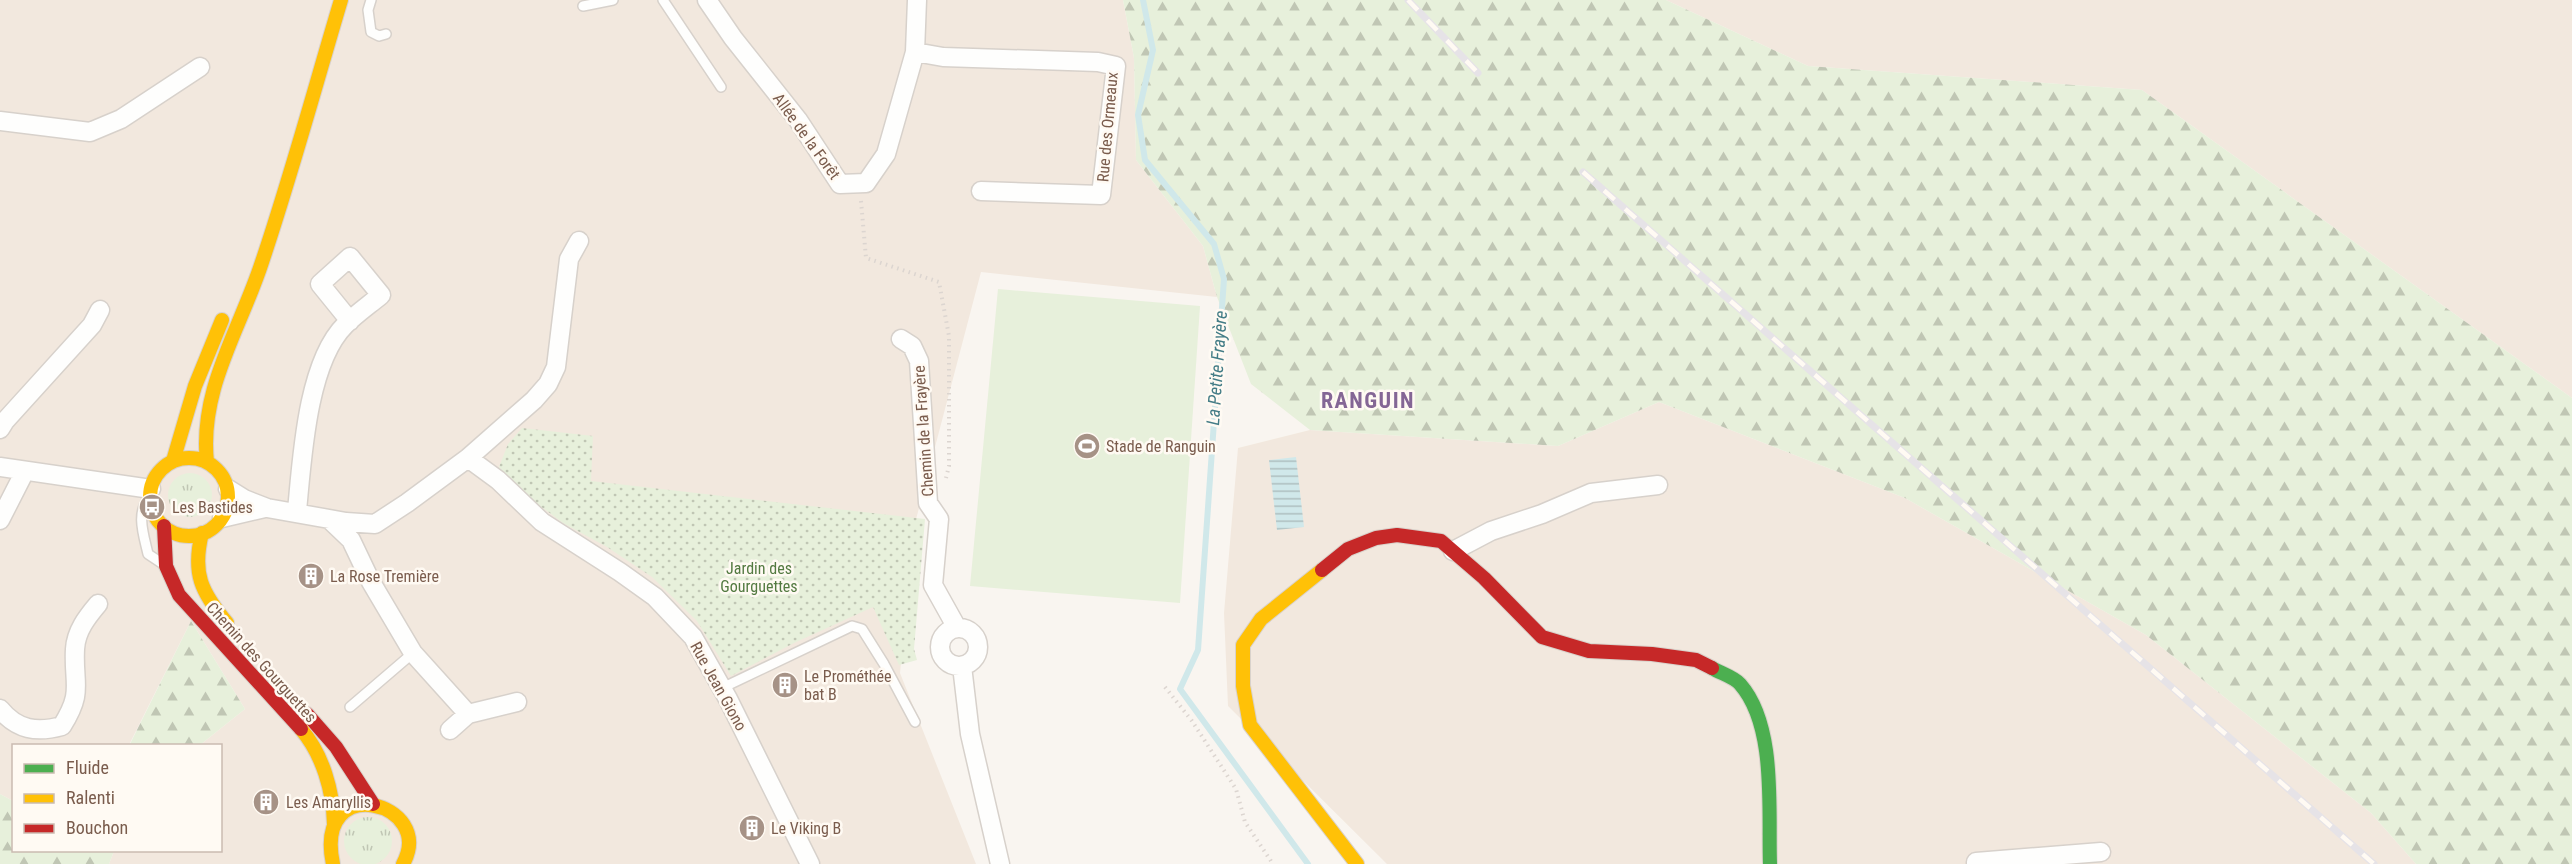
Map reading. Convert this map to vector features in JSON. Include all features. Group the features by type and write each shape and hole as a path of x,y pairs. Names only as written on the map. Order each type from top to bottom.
{"main road":[{"path":"207,462 204,432 208,404 262,263 341,0"},
{"path":"255,240 283,161 299,136"},
{"path":"173,461 195,387 229,304"},
{"path":"184,458 207,462 216,468 228,489 226,509 222,518 213,528 202,533 182,534 164,526 156,518 151,493 155,478 173,461 184,458"},
{"name":"Chemin des Gourguettes","path":"164,526 166,566 179,595 304,732 319,756 334,807 334,824 328,844 333,864"},
{"name":"Chemin des Gourguettes","path":"202,533 198,544 198,583 206,600 237,634"},
{"path":"1357,864 1250,725 1243,686 1243,645 1261,619 1348,549 1376,538 1397,535 1441,541 1484,578 1542,637 1589,651 1652,654 1696,660 1739,683 1760,717 1767,765 1770,864"},
{"name":"Chemin des Gourguettes","path":"298,704 336,747 373,804"},
{"path":"334,824 350,808 373,804 385,807 396,814 404,824 408,836 408,849 403,864"},
{"path":"408,849 420,860"}],"street":[{"name":"Allée de la Forêt","path":"707,0 733,38 798,120 840,184 866,183 886,154 915,52 917,0"},
{"name":"Rue des Ormeaux","path":"915,52 943,57 1098,62 1116,66 1101,195 981,191"},
{"path":"0,121 90,132 121,119 200,67"},
{"path":"228,489 244,499 267,508 375,524 468,458 534,400 548,384 556,367 569,259 579,242"},
{"path":"0,429 4,421 92,325 100,310"},
{"path":"297,511 306,426 321,364 344,326 350,321"},
{"name":"Chemin de la Frayère","path":"901,339 912,346 919,361 928,503 939,519 933,585 957,628"},
{"name":"Rue Jean Giono","path":"468,458 498,480 542,522 655,597 693,637 722,688 810,864"},
{"path":"0,467 151,493"},
{"path":"0,520 25,471"},
{"path":"1453,551 1491,531 1542,514 1591,493 1658,485"},
{"path":"222,518 267,508"},
{"path":"327,518 351,540 371,582 413,653 468,714"},
{"path":"0,709 15,725 46,731 62,726 72,710 78,688 75,648 82,625 98,604"},
{"path":"957,628 974,635 978,647 975,659 962,666 946,661 940,650 946,633 957,628"},
{"path":"962,666 970,734 1000,864"},
{"path":"450,730 468,714 517,702"},
{"path":"1976,864 1976,862 2101,852"}],"lane":[{"path":"371,0 368,10 371,32 379,36 386,34"},
{"path":"583,6 613,0"},
{"path":"663,0 721,87"},
{"path":"151,493 142,513 148,554 166,566"},
{"path":"722,688 852,626 862,629 915,722"},
{"path":"350,707 413,653"}],"path":[{"path":"1165,687 1192,721 1236,789 1245,822 1273,864"}],"shaded area":[{"path":"0,0 1123,0 1134,58 1136,160 1203,246 1217,297 981,272 914,527 900,673 976,864 109,864 114,852 222,852 222,744 201,744 245,709 191,621 130,744 12,744 12,800 0,794"},
{"path":"1666,0 2572,0 2572,398 2142,90 1808,66"},
{"path":"1659,402 1905,498 2146,635 2371,813 2416,864 1387,864 1228,706 1224,613 1238,448 1310,430 1558,446"}],"green space":[{"path":"1123,0 1666,0 1808,66 2142,90 2572,398 2572,864 2416,864 2371,813 2146,635 1905,498 1659,402 1558,446 1310,430 1251,384 1217,297 1203,246 1136,160 1134,58"},
{"name":"Stade de Ranguin","path":"998,289 1200,306 1180,603 970,586"},
{"name":"Jardin des Gourguettes","path":"522,428 593,436 591,481 925,519 914,649 917,660 899,665 873,607 794,643 731,676 697,621 652,577 523,497 499,467 508,444"},
{"path":"190,473 205,480 212,495 205,510 190,517 175,510 168,495 175,480"},
{"path":"191,621 245,709 201,744 130,744"},
{"path":"0,794 12,800 12,852 114,852 109,864 0,864"},
{"path":"363,817 373,817 385,824 392,836 392,846 385,858 373,865 363,865 348,854 344,846 344,836 355,821"}],"water":[{"path":"1296,457 1304,527 1277,530 1269,460"}],"waterway":[{"name":"La Petite Frayère","path":"1143,0 1153,50 1138,115 1145,160 1214,244 1224,279 1198,650 1180,689 1308,864"}],"railway":[{"path":"1408,0 1478,73"},
{"path":"1583,172 2374,864"}],"traffic: fast":[{"path":"1712,668 1740,684 1752,702 1760,722 1768,770 1770,864"}],"traffic: slow":[{"path":"207,462 206,435 215,385 273,230 341,0"},
{"path":"173,461 195,386 222,320"},
{"path":"189,458 204,461 216,470 225,482 228,497 225,512 216,524 204,533 189,536 174,533 162,524 153,512 150,497 153,482 162,470 174,461 189,458"},
{"path":"202,533 198,560 201,581 211,601 227,623"},
{"path":"1322,570 1261,619 1243,645 1243,686 1250,725 1357,864"},
{"path":"301,729 321,762 332,799 334,824"},
{"path":"333,864 332,834 340,816 355,806 373,806 391,812 404,825 409,842 403,864"}],"traffic: jam":[{"path":"164,526 166,566 179,595 301,729"},
{"path":"1322,570 1348,549 1376,538 1397,535 1441,541 1484,578 1542,637 1589,651 1652,654 1696,660 1712,668"},
{"path":"307,714 336,747 373,804"}],"place":[{"name":"Stade de Ranguin","path":"1087,446"},
{"name":"Les Bastides","path":"152,507"},
{"name":"La Rose Tremière","path":"311,576"},
{"name":"Le Prométhée bat B","path":"785,685"},
{"name":"Les Amaryllis","path":"266,802"},
{"name":"Le Viking B","path":"752,828"}],"district":[{"name":"RANGUIN","path":"1368,400"}]}
